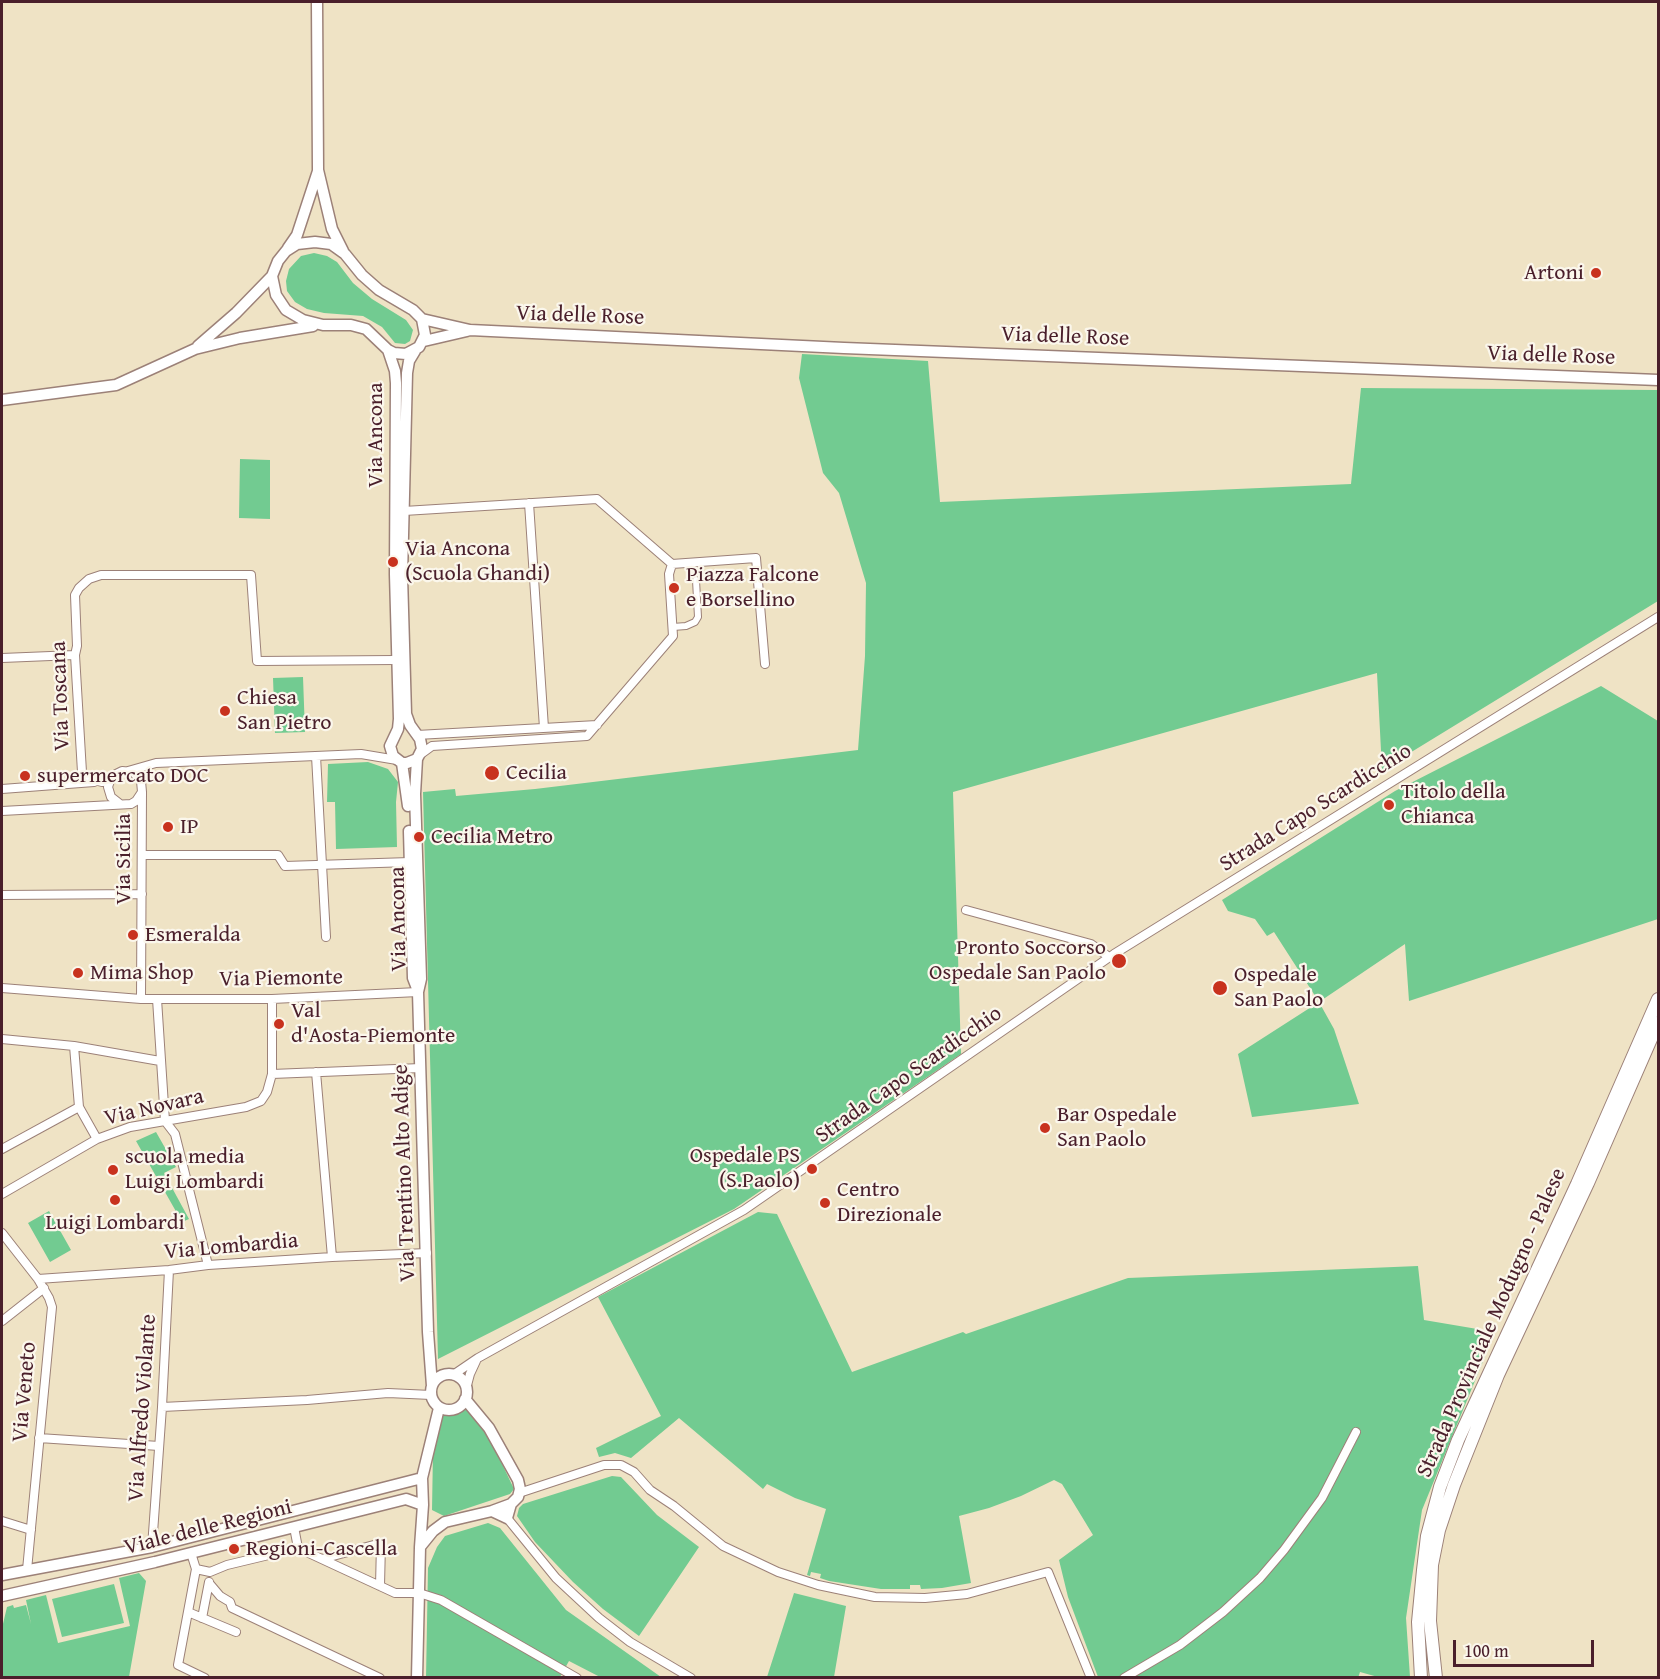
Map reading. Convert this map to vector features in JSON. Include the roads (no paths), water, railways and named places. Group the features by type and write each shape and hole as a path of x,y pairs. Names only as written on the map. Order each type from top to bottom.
{"main road":[{"name":"Strada Provinciale Modugno - Palese","path":"1421,1677 1418,1622 1423,1570 1427,1536 1440,1487 1458,1440 1659,999"},
{"name":"Strada Provinciale Modugno - Palese","path":"1436,1677 1430,1621 1432,1565 1439,1530 1454,1485 1498,1375 1588,1183 1659,1023"}],"street":[{"path":"2,400 116,385 195,349 240,338 323,325 351,325 366,329 388,350 400,354 415,351 424,341 425,330 422,319 413,310 379,290 362,275 345,254 332,229 318,170 317,2"},
{"path":"195,349 272,276 278,261 297,235 318,170"},
{"path":"286,251 297,244 315,242 331,244 345,254"},
{"path":"272,276 276,295 286,310 303,320 323,325"},
{"name":"Via delle Rose","path":"422,319 470,330 867,349 1659,380"},
{"name":"Via delle Rose","path":"424,341 470,330"},
{"name":"Via Ancona","path":"388,350 395,371 396,383 396,660 399,719 393,739"},
{"name":"Via Ancona","path":"415,351 409,361 407,372 402,576 406,714 417,735"},
{"path":"404,510 597,499 672,564 756,558 765,664"},
{"path":"529,503 544,728"},
{"path":"2,789 106,782 117,773 156,763 370,754 413,762 432,746 587,736 673,636 669,574 672,564"},
{"name":"Via Toscana","path":"106,782 90,779 82,772 75,655 77,646 75,595 89,579 101,575 251,575 257,661 396,660"},
{"path":"673,627 686,626 695,622 698,617 696,580"},
{"name":"Strada Capo Scardicchio","path":"448,1375 744,1210 1109,957 1659,617"},
{"path":"2,658 75,655"},
{"path":"370,754 402,732 417,735 597,725"},
{"path":"417,735 422,744 419,757"},
{"path":"393,739 391,752 399,761"},
{"path":"316,756 326,937"},
{"name":"Via Ancona","path":"418,992 421,979 415,794 419,757"},
{"name":"Via Ancona","path":"399,761 408,794 413,978 418,992"},
{"path":"2,811 123,804 136,801 142,792 143,775 156,763"},
{"path":"128,771 138,776 141,781"},
{"path":"106,782 111,797 136,809 143,818"},
{"name":"Via Sicilia","path":"141,999 142,792"},
{"path":"142,855 278,855 285,866 410,862"},
{"path":"2,895 142,894"},
{"path":"966,910 1091,944 1109,957"},
{"name":"Via Piemonte","path":"2,988 141,999 272,999 418,992"},
{"name":"Via Trentino Alto Adige","path":"418,992 431,1390"},
{"path":"157,999 165,1122 175,1134 208,1266"},
{"name":"Via Novara","path":"2,1194 97,1139 130,1127 246,1107 261,1101 267,1092 272,1074 272,999"},
{"path":"2,1039 74,1046 160,1061"},
{"path":"74,1046 78,1107 97,1139"},
{"path":"272,1074 422,1068"},
{"path":"316,1072 332,1257"},
{"path":"2,1149 78,1107"},
{"name":"Via Veneto","path":"3,1237 38,1279 52,1307 27,1570"},
{"name":"Via Lombardia","path":"38,1279 332,1257 427,1253"},
{"name":"Via Alfredo Violante","path":"152,1547 169,1270"},
{"path":"2,1321 44,1288"},
{"path":"429,1353 448,1375 462,1380 466,1394 489,1428 518,1480 519,1493"},
{"path":"431,1390 440,1407 444,1410 454,1409 462,1403 470,1374 478,1358"},
{"path":"162,1407 307,1400 431,1390 448,1375"},
{"path":"417,1677 422,1478 440,1407"},
{"path":"1124,1677 1158,1659 1203,1628 1260,1578 1284,1550 1322,1498 1356,1432"},
{"path":"39,1438 159,1446"},
{"path":"507,1518 511,1504 519,1493 604,1465 621,1465 634,1472 650,1490 674,1506 723,1546 778,1572 818,1585 875,1597 925,1598 967,1594 1048,1572 1091,1677"},
{"name":"Viale delle Regioni","path":"2,1575 152,1547 422,1478"},
{"name":"Viale delle Regioni","path":"2,1596 155,1562 406,1499 423,1505"},
{"path":"420,1547 433,1531 445,1522 511,1504"},
{"path":"423,1505 427,1514 435,1520 445,1522"},
{"path":"492,1511 507,1518 556,1578 599,1618 630,1642 691,1677"},
{"path":"2,1521 31,1530"},
{"path":"294,1527 298,1548"},
{"path":"322,1558 381,1543 380,1586"},
{"path":"152,1547 155,1562"},
{"path":"196,1569 210,1572 227,1565 298,1548 395,1593 419,1593 441,1600 577,1677"},
{"path":"191,1553 196,1569 178,1665 205,1677"},
{"path":"202,1618 210,1572"},
{"path":"209,1583 220,1596 230,1602 232,1608 380,1677"},
{"path":"188,1612 236,1632"}],"place":[{"name":"Artoni","path":"1596,273"},
{"name":"Via Ancona (Scuola Ghandi)","path":"393,562"},
{"name":"Piazza Falcone e Borsellino","path":"674,588"},
{"name":"Chiesa San Pietro","path":"225,711"},
{"name":"Cecilia","path":"492,773"},
{"name":"supermercato DOC","path":"25,776"},
{"name":"Titolo della Chianca","path":"1389,805"},
{"name":"IP","path":"168,827"},
{"name":"Cecilia Metro","path":"419,837"},
{"name":"Esmeralda","path":"133,935"},
{"name":"Pronto Soccorso Ospedale San Paolo","path":"1119,961"},
{"name":"Mima Shop","path":"78,973"},
{"name":"Ospedale San Paolo","path":"1220,988"},
{"name":"Val d'Aosta-Piemonte","path":"279,1024"},
{"name":"Bar Ospedale San Paolo","path":"1045,1128"},
{"name":"Ospedale PS (S.Paolo)","path":"812,1169"},
{"name":"scuola media Luigi Lombardi","path":"113,1170"},
{"name":"Luigi Lombardi","path":"115,1200"},
{"name":"Centro Direzionale","path":"825,1203"},
{"name":"Regioni-Cascella","path":"234,1549"}]}
